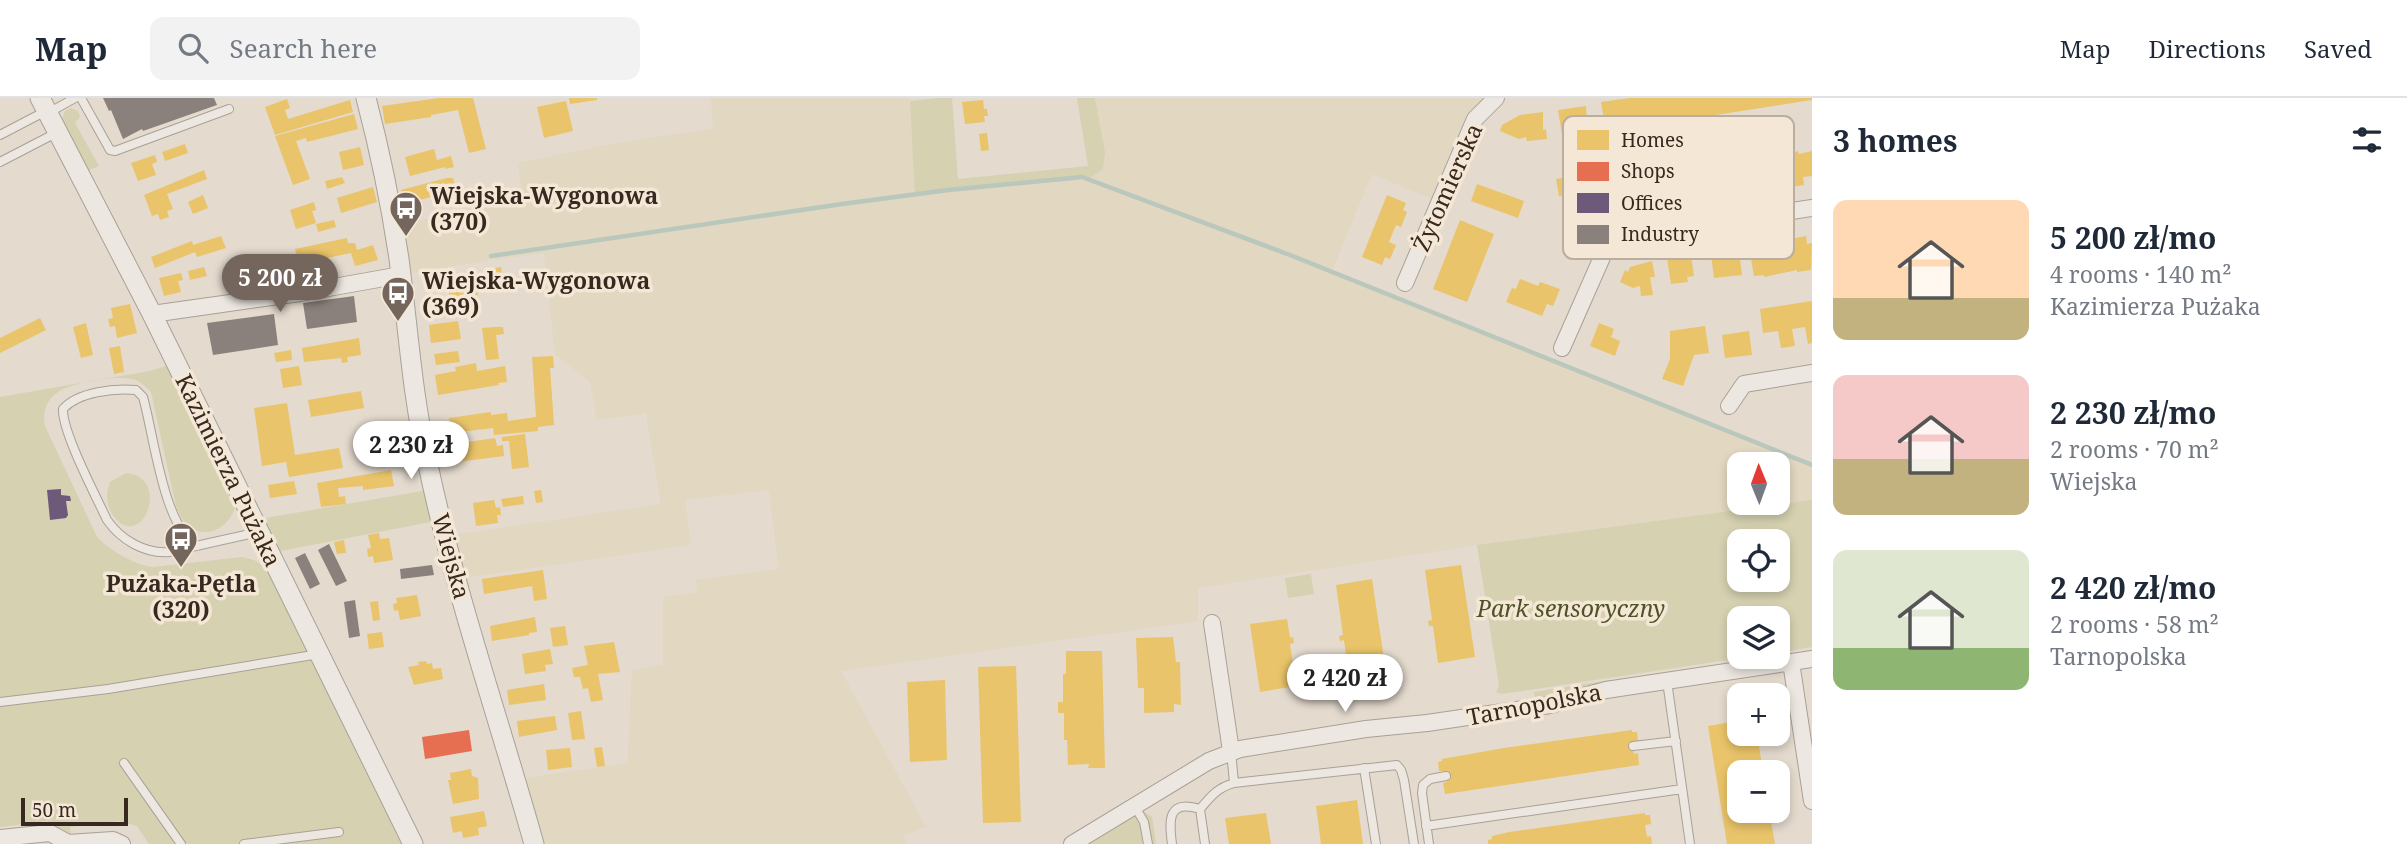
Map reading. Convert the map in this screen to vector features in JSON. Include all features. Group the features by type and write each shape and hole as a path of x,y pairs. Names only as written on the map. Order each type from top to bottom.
{"street":[{"name":"Wiejska","path":"366,98 381,156 401,275 419,422 427,462 457,579 534,844"},
{"name":"Żytomierska","path":"1405,283 1475,119 1496,98"},
{"name":"Kazimierza Pużaka","path":"45,107 152,314 413,844"},
{"path":"1794,211 1812,208"},
{"path":"1562,348 1601,259"},
{"path":"152,314 300,293 401,275"},
{"path":"1729,406 1744,384 1812,373"},
{"path":"1212,623 1231,751"},
{"name":"Tarnopolska","path":"1072,844 1209,761 1231,751 1366,729 1431,723 1550,705 1606,690 1812,659"},
{"path":"1791,662 1812,801"},
{"path":"0,838 50,833 68,844 113,840 122,844"}],"lane":[{"path":"0,135 45,107 75,98"},
{"path":"81,98 110,150 115,151 229,109"},
{"path":"0,162 58,132"},
{"path":"197,546 183,535 169,505 143,397 136,390 126,389 79,397 68,403 62,409 68,433 107,520 115,531 149,552 169,552 197,546 260,532"},
{"path":"0,702 108,689 319,654"},
{"path":"1667,681 1690,844"},
{"path":"1633,746 1676,741"},
{"path":"1231,751 1234,783"},
{"path":"124,763 181,844"},
{"path":"1205,844 1200,810 1212,794 1222,787 1234,783 1396,765 1401,770 1414,844"},
{"path":"1364,768 1376,844"},
{"path":"1429,844 1423,785 1430,779 1446,776"},
{"path":"1426,827 1682,789"},
{"path":"1134,805 1144,823 1148,844"},
{"path":"1172,844 1169,820 1171,815 1184,808 1193,807 1200,810"},
{"path":"244,844 339,832"}],"shaded area":[{"path":"711,98 909,98 916,195 1082,177 1105,152 1095,98 1496,98 1440,202 1372,174 1332,271 1780,452 1727,452 1727,511 1477,545 1198,588 1198,621 841,671 926,827 904,835 906,844 534,844 516,779 628,763 632,670 663,665 663,597 697,593 696,580 779,569 769,490 685,500 691,545 457,579 446,536 661,504 646,413 597,420 590,382 555,354 544,253 401,275 394,225 523,201 518,163 623,142 713,129"},
{"path":"1790,456 1812,465 1812,500 1790,503"}],"green space":[{"path":"952,98 958,179 1088,166 1077,98 1095,98 1105,152 1103,169 1090,178 1068,178 915,195 910,101"},
{"path":"71,108 78,111 80,117 75,123 99,166 79,174 58,132 65,111"},
{"path":"172,364 235,480 237,500 233,513 225,523 216,530 205,532 194,529 184,521 176,506 151,392 140,382 131,379 104,379"},
{"path":"84,382 54,395 46,407 44,421 97,537 123,556 147,566 242,557 254,560 283,579 413,844 149,844 137,826 119,821 70,827 72,844 50,833 48,821 0,827 0,397"},
{"path":"126,473 140,478 148,487 150,499 148,511 142,521 133,526 123,524 112,514 108,502 110,482"},
{"path":"434,489 441,520 270,553 254,520"},
{"name":"Park sensoryczny","path":"1812,500 1812,647 1790,651 1790,606 1727,606 1727,660 1502,694 1496,692 1499,686 1477,545 1727,511 1727,515 1790,515 1790,503"},
{"path":"1311,574 1314,594 1288,598 1285,578"},
{"path":"1610,680 1605,686 1535,702 1534,692"},
{"path":"1134,805 1152,817 1156,844 1072,844"}],"building: Homes":[{"path":"439,98 473,98 486,149 469,153 458,110 385,124 382,106"},
{"path":"569,98 597,98 597,100 570,104"},
{"path":"1630,98 1812,98 1709,116 1603,116 1601,102"},
{"path":"287,99 290,108 285,110 288,119 350,100 353,112 275,135 265,107"},
{"path":"983,100 988,116 984,116 985,122 965,124 962,102"},
{"path":"566,101 573,131 544,138 537,107"},
{"path":"1586,106 1587,116 1563,116 1563,141 1558,110"},
{"path":"1543,112 1543,130 1546,129 1547,139 1527,141 1526,137 1519,139 1500,131 1502,125 1520,115"},
{"path":"354,114 358,129 307,142 306,138 296,141 310,179 293,185 275,136"},
{"path":"987,133 989,150 981,151 979,134"},
{"path":"185,144 188,153 165,161 162,152"},
{"path":"360,147 364,165 343,170 339,152"},
{"path":"434,149 437,160 451,156 454,167 410,176 405,157"},
{"path":"1798,151 1799,154 1812,151 1812,176 1803,177 1804,185 1794,186 1794,152"},
{"path":"155,155 157,162 152,164 156,175 138,181 131,163"},
{"path":"204,170 207,179 167,194 173,209 167,211 169,217 160,220 158,214 152,216 144,195"},
{"path":"342,177 345,183 327,189 325,181"},
{"path":"453,178 456,190 405,204 401,190"},
{"path":"1563,178 1563,196 1559,196 1556,179"},
{"path":"1477,184 1524,201 1518,218 1471,201"},
{"path":"373,187 377,202 341,213 337,198"},
{"path":"203,195 208,208 193,214 188,202"},
{"path":"1387,195 1406,203 1403,210 1407,212 1401,227 1396,225 1389,242 1396,245 1390,259 1385,257 1382,265 1362,257"},
{"path":"314,202 316,210 312,211 316,223 296,229 290,210"},
{"path":"334,220 336,227 318,232 316,224"},
{"path":"1460,220 1494,234 1467,302 1433,289"},
{"path":"221,236 226,248 197,257 195,252 155,268 151,257 192,241 193,245"},
{"path":"1806,236 1807,244 1812,243 1811,270 1754,276 1751,259 1794,259 1794,238"},
{"path":"347,238 348,243 355,243 357,250 373,245 378,260 355,266 351,253 317,260 318,265 308,268 307,263 299,265 295,249"},
{"path":"1667,259 1691,259 1694,276 1687,277 1688,282 1671,284"},
{"path":"1712,259 1740,259 1742,275 1714,278"},
{"path":"1652,261 1655,277 1650,277 1653,295 1641,296 1640,286 1633,288 1620,282 1625,270 1628,272 1630,267"},
{"path":"204,267 207,276 190,280 188,271"},
{"path":"501,267 504,284 492,286 489,269"},
{"path":"181,273 183,280 178,281 181,292 164,296 159,278"},
{"path":"474,275 478,295 450,299 447,280"},
{"path":"1520,279 1538,286 1540,282 1560,289 1553,306 1547,304 1542,316 1506,302 1512,288 1516,289"},
{"path":"1812,301 1812,343 1808,344 1805,327 1792,329 1795,346 1781,348 1778,331 1763,333 1760,309"},
{"path":"130,304 137,333 117,338 115,326 110,327 108,319 113,318 111,308"},
{"path":"40,318 46,330 0,353 0,338"},
{"path":"458,321 461,339 431,343 429,325"},
{"path":"86,323 93,355 81,358 73,327"},
{"path":"1599,323 1614,329 1611,337 1620,341 1615,356 1590,346"},
{"path":"1705,326 1709,353 1694,355 1683,386 1662,379 1670,359 1670,331"},
{"path":"503,327 504,334 496,335 499,359 486,360 482,328"},
{"path":"1749,331 1752,355 1725,358 1722,335"},
{"path":"359,338 361,355 347,357 348,362 342,363 341,358 304,362 302,348"},
{"path":"120,346 124,372 114,374 109,348"},
{"path":"291,350 292,360 276,362 274,353"},
{"path":"458,351 460,362 436,365 434,354"},
{"path":"553,356 554,368 550,368 554,425 538,427 538,431 494,435 493,428 451,433 449,418 491,412 491,415 507,413 508,421 536,417 532,357"},
{"path":"476,363 477,371 505,366 507,382 438,395 435,375"},
{"path":"299,366 302,385 283,388 280,369"},
{"path":"361,391 364,408 311,417 308,400"},
{"path":"287,403 295,455 339,448 343,468 289,477 286,462 262,466 254,408"},
{"path":"525,434 529,467 512,469 509,441 502,441 502,437"},
{"path":"495,438 497,446 503,445 504,456 449,463 446,445"},
{"path":"391,470 394,486 363,490 363,486 338,488 339,497 345,496 346,504 321,507 317,483"},
{"path":"294,481 297,494 270,498 268,485"},
{"path":"541,490 543,502 536,503 534,491"},
{"path":"523,496 524,504 503,507 501,499"},
{"path":"494,500 496,508 500,507 498,523 476,526 473,503"},
{"path":"379,533 380,539 389,538 393,560 374,563 373,556 368,557 367,549 371,548 368,535"},
{"path":"344,540 346,553 337,554 334,542"},
{"path":"1461,565 1475,657 1438,663 1433,626 1429,626 1428,621 1432,620 1425,570"},
{"path":"543,570 547,599 534,601 532,586 484,594 482,579"},
{"path":"1372,579 1386,672 1349,677 1344,640 1340,641 1339,636 1343,635 1336,585"},
{"path":"417,595 421,616 400,620 398,610 394,611 396,598"},
{"path":"378,601 380,620 373,621 370,602"},
{"path":"535,617 537,632 492,641 490,626"},
{"path":"1287,619 1290,638 1293,637 1294,643 1290,644 1296,686 1260,692 1250,624"},
{"path":"565,626 568,645 553,647 550,628"},
{"path":"382,632 384,647 369,649 367,634"},
{"path":"1173,637 1176,662 1180,662 1181,705 1174,704 1174,712 1144,713 1144,688 1138,688 1136,638"},
{"path":"614,642 620,672 598,674 603,700 591,702 588,688 583,689 580,677 574,677 572,668 588,665 584,646"},
{"path":"550,649 553,664 545,665 546,671 525,674 522,654"},
{"path":"1066,651 1102,651 1105,768 1088,768 1089,764 1068,765 1064,713 1058,713 1058,702 1063,702"},
{"path":"426,661 427,664 432,663 433,669 441,668 443,679 414,685 408,667"},
{"path":"1016,666 1021,822 983,823 978,667"},
{"path":"945,680 947,760 910,762 907,682"},
{"path":"544,684 546,700 509,705 507,690"},
{"path":"581,711 585,739 572,740 568,713"},
{"path":"555,716 557,730 519,737 517,721"},
{"path":"1727,723 1727,746 1759,746 1761,760 1727,760 1727,823 1771,823 1775,844 1727,844 1708,726"},
{"path":"1632,730 1637,732 1638,741 1632,742 1634,754 1638,753 1639,765 1445,794 1445,771 1439,771 1438,762 1442,759"},
{"path":"602,747 605,766 597,767 594,748"},
{"path":"570,748 572,767 548,770 546,750"},
{"path":"471,769 472,776 478,778 479,799 453,804 448,780 451,780 450,773"},
{"path":"1357,800 1363,844 1321,844 1316,806"},
{"path":"484,811 487,826 478,828 479,835 463,838 462,831 453,833 450,817"},
{"path":"1266,813 1271,844 1229,844 1225,818"},
{"path":"1645,813 1650,815 1651,824 1645,825 1647,837 1651,836 1652,844 1488,844 1492,836 1509,832"}],"building: Shops":[{"path":"469,730 472,751 425,759 422,737"}],"building: Offices":[{"path":"61,489 61,495 70,496 71,501 66,501 68,515 66,518 50,520 47,490"}],"building: Industry":[{"path":"103,98 214,98 217,105 143,131 142,129 123,139"},
{"path":"354,296 357,322 307,329 303,303"},
{"path":"274,314 278,345 213,355 207,323"},
{"path":"329,544 347,581 336,586 318,550"},
{"path":"305,553 320,584 310,589 295,558"},
{"path":"432,565 434,575 401,579 400,569"},
{"path":"355,600 360,636 349,638 344,602"}],"waterway":[{"path":"491,256 842,204 1082,177 1290,255 1812,465"}],"place":[{"name":"Wiejska-Wygonowa (370)","path":"406,238"},
{"name":"Wiejska-Wygonowa (369)","path":"398,323"},
{"name":"Pużaka-Pętla (320)","path":"181,569"}]}
